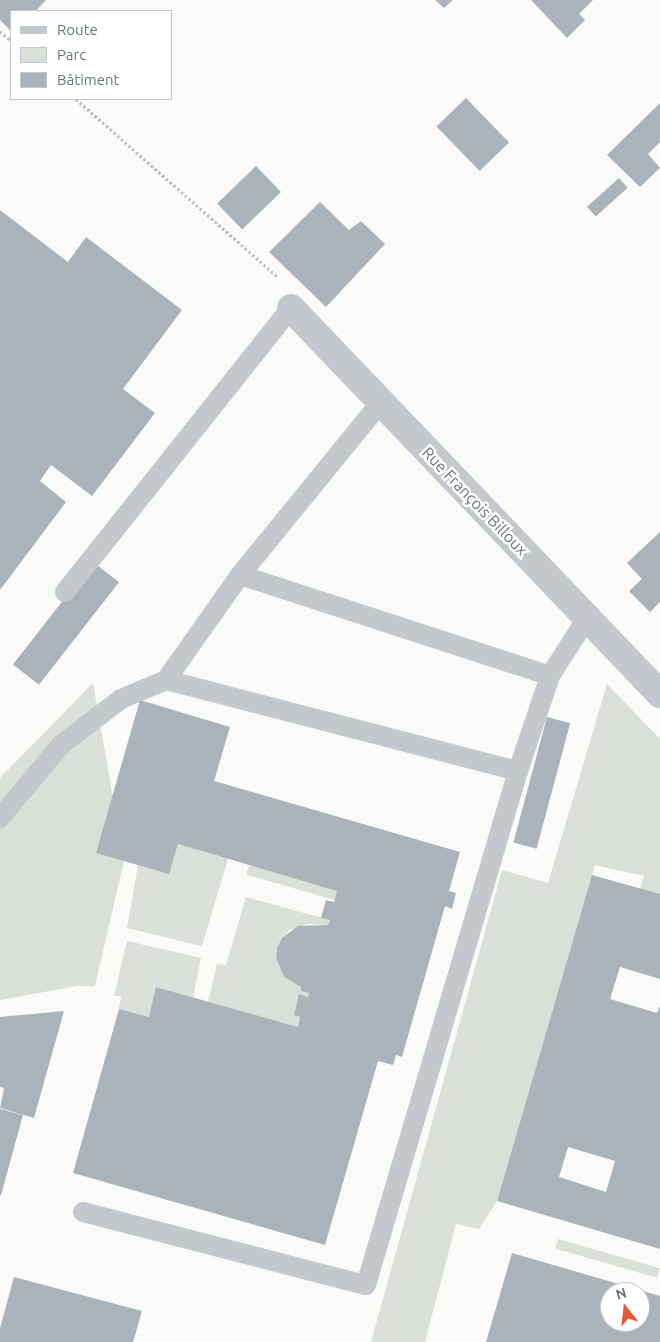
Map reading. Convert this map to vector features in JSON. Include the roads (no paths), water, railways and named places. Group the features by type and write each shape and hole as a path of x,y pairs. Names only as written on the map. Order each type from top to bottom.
{"street":[{"name":"Rue François Billoux","path":"291,308 660,694"}],"lane":[{"path":"64,592 291,308"},
{"path":"0,818 61,745 121,699 166,680 240,575 381,402"},
{"path":"240,575 550,676"},
{"path":"84,1212 366,1285 518,772 550,676 587,618"},
{"path":"166,680 518,772"}]}
